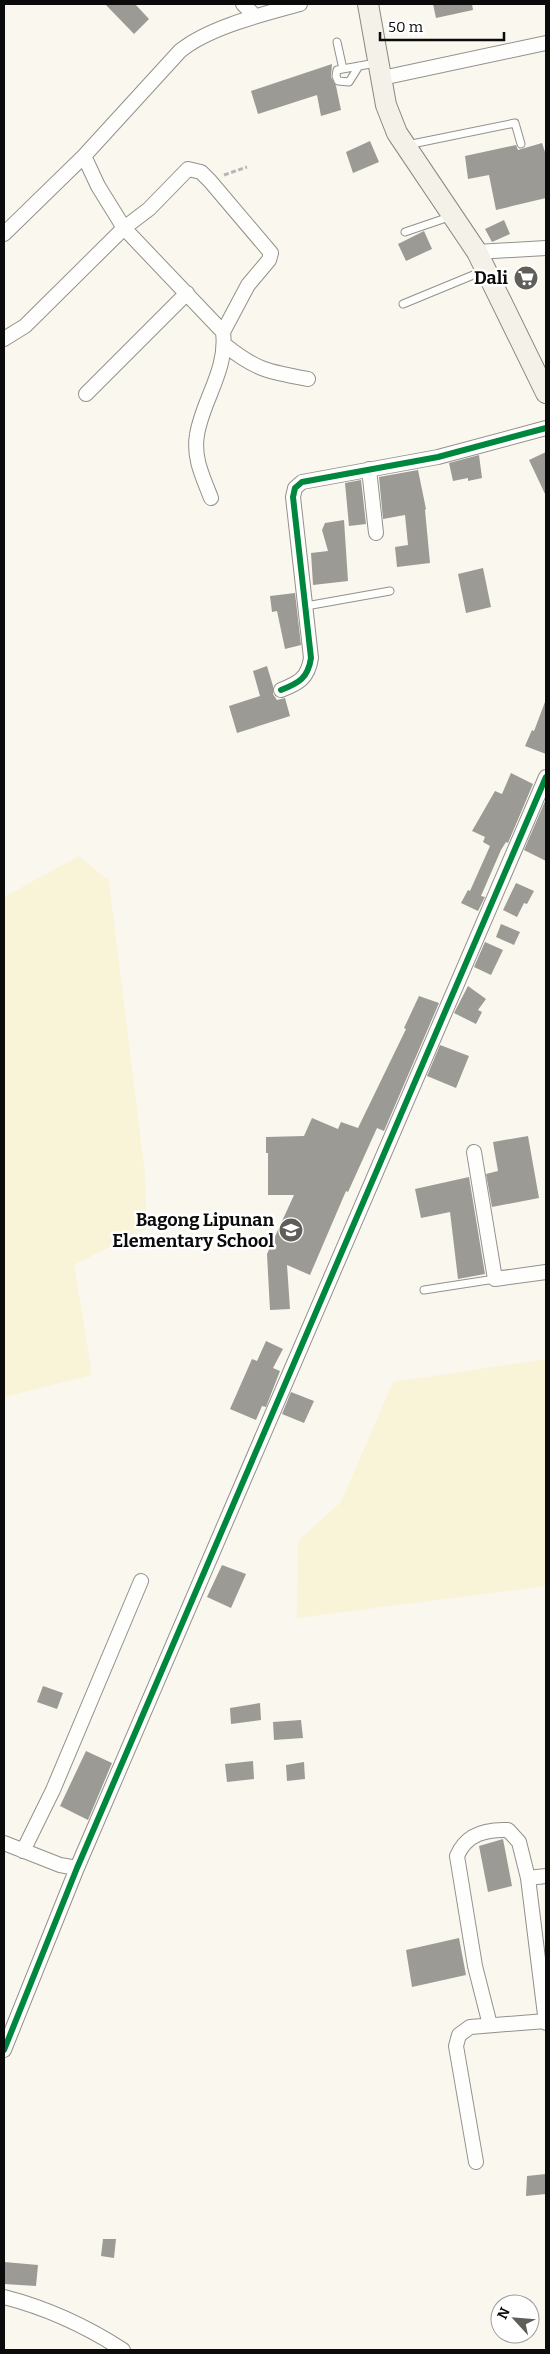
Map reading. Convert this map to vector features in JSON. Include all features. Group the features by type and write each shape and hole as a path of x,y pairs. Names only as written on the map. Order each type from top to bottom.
{"street":[{"path":"243,4 255,16"},
{"path":"4,234 84,156 191,41 255,16 300,4"},
{"path":"368,4 386,105 404,146 481,261 546,393"},
{"path":"381,70 546,43"},
{"path":"84,156 98,186 124,228 187,293 224,338 248,363 261,369 308,379"},
{"path":"4,339 25,326 124,228 149,209 188,169 201,172 271,253 269,260 248,285 224,338 218,374 197,435 196,457 212,498"},
{"path":"481,261 546,248"},
{"path":"86,394 187,293"},
{"path":"281,690 298,684 309,669 311,658 293,497 295,488 302,482 438,457 546,428"},
{"path":"369,469 376,533"},
{"path":"4,2050 77,1868 546,777"},
{"path":"474,1152 495,1279 546,1272"},
{"path":"23,1851 54,1790 141,1581"},
{"path":"476,2162 456,2046 459,2035 470,2028 490,2025 546,2022 528,1878 519,1842 508,1830 490,1829 469,1838 461,1845 457,1856 475,1966 490,2025"},
{"path":"4,1843 60,1865 77,1868"},
{"path":"528,1878 546,1876"},
{"path":"4,2297 37,2306 71,2320 124,2350"}],"lane":[{"path":"336,42 342,69"},
{"path":"359,66 349,82 342,82 336,76 337,70 359,66 381,70"},
{"path":"404,146 515,123 521,144"},
{"path":"405,232 452,216"},
{"path":"403,304 481,261"},
{"path":"306,606 390,591"},
{"path":"424,1290 495,1279"}],"path":[{"path":"210,181 247,167"}],"shaded area":[{"path":"79,856 109,881 145,1175 147,1228 74,1265 92,1375 4,1397 4,897"},
{"path":"546,1359 546,1586 297,1618 298,1541 341,1502 393,1382"}],"building":[{"path":"105,4 135,4 149,19 134,34"},
{"path":"433,4 472,4 473,10 436,18"},
{"path":"332,64 331,77 336,86 341,110 321,116 317,95 258,114 251,91"},
{"path":"370,141 379,162 353,173 346,152"},
{"path":"542,143 546,155 546,198 496,210 489,175 468,179 465,156 516,145 518,150"},
{"path":"504,220 510,234 492,242 485,229"},
{"path":"424,231 432,249 406,261 398,244"},
{"path":"546,452 546,496 529,460"},
{"path":"479,455 482,478 468,481 468,478 453,481 449,463"},
{"path":"418,470 426,509 430,563 397,567 395,547 408,545 405,515 383,519 379,477"},
{"path":"361,480 366,524 349,526 345,483"},
{"path":"344,520 348,581 313,585 311,553 328,551 322,530 325,523"},
{"path":"483,568 491,607 466,613 458,574"},
{"path":"295,593 301,645 285,649 277,611 272,612 270,596"},
{"path":"267,666 273,686 273,694 277,700 285,698 290,716 237,733 229,706 260,696 253,671"},
{"path":"545,702 546,754 525,746 532,730 534,731"},
{"path":"511,773 533,784 508,843 506,842 501,850 481,896 485,897 478,911 461,903 468,890 470,891 490,846 483,842 485,837 472,831 495,791 502,794"},
{"path":"546,799 546,861 524,850"},
{"path":"516,883 534,891 527,904 524,903 517,917 503,910"},
{"path":"501,924 520,932 514,945 496,937"},
{"path":"485,942 503,950 491,975 474,967"},
{"path":"468,986 486,999 478,1010 482,1012 476,1024 454,1013"},
{"path":"419,996 439,1003 384,1131 377,1128 348,1192 346,1191 310,1275 287,1265 290,1309 270,1310 267,1254 294,1195 268,1195 266,1137 304,1136 312,1118 338,1129 341,1122 358,1128 406,1029 404,1028"},
{"path":"440,1045 469,1056 456,1088 427,1076"},
{"path":"528,1136 539,1198 492,1207 486,1174 498,1171 493,1142"},
{"path":"469,1177 485,1274 458,1279 450,1212 421,1218 415,1189"},
{"path":"266,1341 283,1349 273,1368 280,1371 266,1407 262,1406 256,1420 230,1409 252,1359 257,1361"},
{"path":"291,1392 314,1401 304,1423 282,1414"},
{"path":"222,1565 246,1574 231,1608 207,1597"},
{"path":"43,1686 63,1693 57,1709 37,1702"},
{"path":"260,1703 261,1720 231,1724 230,1708"},
{"path":"301,1720 303,1738 274,1740 273,1722"},
{"path":"86,1751 112,1763 88,1820 60,1806"},
{"path":"253,1761 254,1779 227,1782 225,1764"},
{"path":"304,1762 305,1779 287,1781 286,1765"},
{"path":"503,1839 512,1886 488,1892 479,1846"},
{"path":"459,1938 466,1975 412,1987 406,1950"},
{"path":"546,2174 546,2194 526,2196 527,2176"},
{"path":"103,2239 116,2239 114,2258 101,2256"},
{"path":"4,2262 38,2265 36,2286 4,2284"}],"cycle path":[{"path":"281,690 302,679 308,670 311,658 293,497 295,488 302,482 438,457 546,428"},
{"path":"4,2050 77,1868 546,777"}],"place":[{"name":"Dali","path":"526,278"},
{"name":"Bagong Lipunan Elementary School","path":"291,1230"}]}
